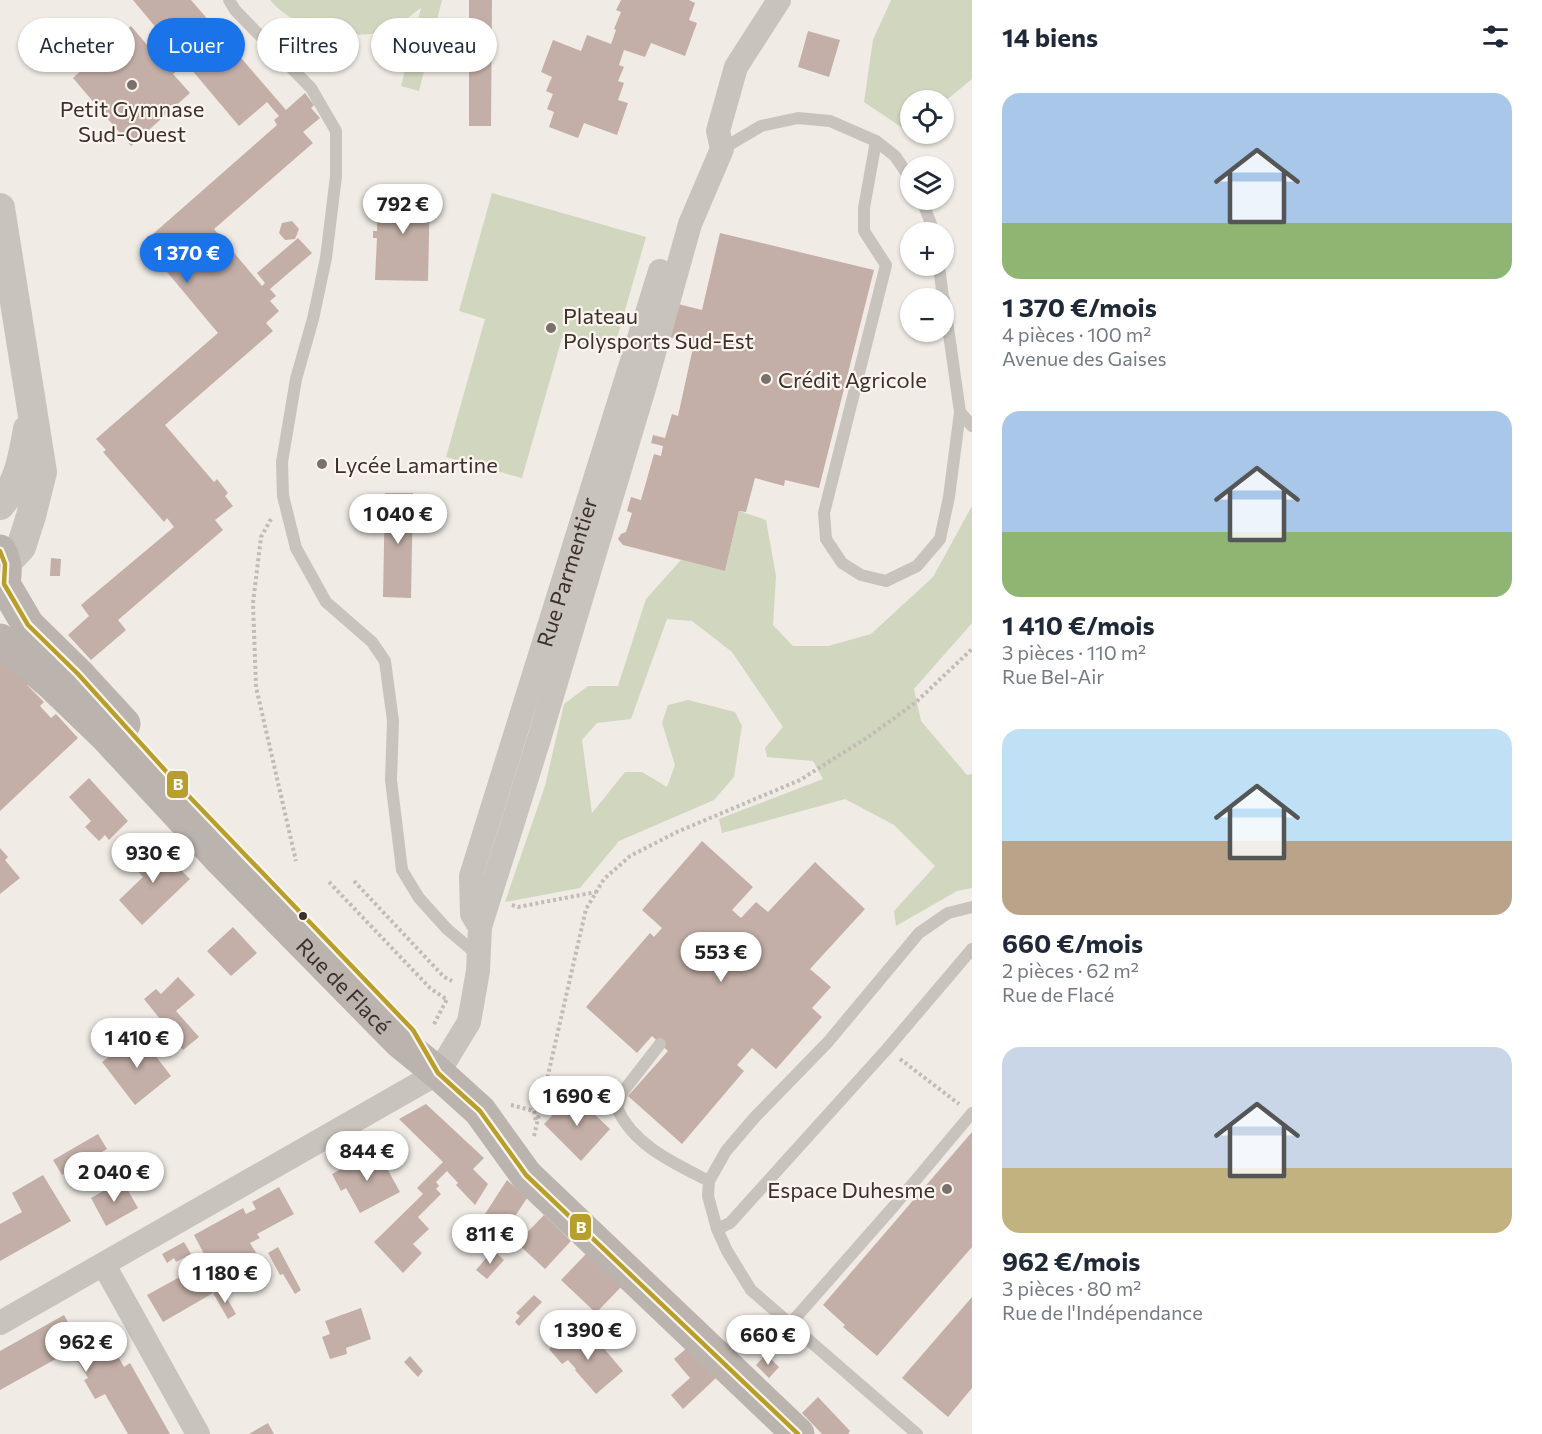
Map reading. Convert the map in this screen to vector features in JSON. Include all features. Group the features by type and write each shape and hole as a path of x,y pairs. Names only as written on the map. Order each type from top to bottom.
{"main road":[{"name":"Rue de Flacé","path":"2,573 28,625 78,674 182,789 413,1030 438,1072"},
{"name":"Rue de Flacé","path":"0,640 53,685 105,735 254,893 400,1042 438,1072 480,1111 526,1175 798,1434"}],"street":[{"name":"Rue Parmentier","path":"438,1072 469,1022 476,986 480,927 645,385 690,224 722,149 718,131 736,67 779,0"},
{"path":"0,208 42,472 32,516 21,547 2,573"},
{"name":"Rue Parmentier","path":"480,927 472,914 471,876 669,241 690,224"},
{"path":"0,505 14,487 23,462 32,408"},
{"path":"0,1323 438,1072"},
{"path":"104,1265 198,1434"}],"lane":[{"path":"229,0 311,88 336,130 336,176 326,258 313,319 296,379 282,462 283,496 296,548 326,602 372,642 385,661 393,721 392,780 402,870 419,898 447,929 479,956"},
{"path":"722,149 761,126 798,118 830,122 876,141 895,156 900,163"},
{"path":"876,141 864,208 864,231 886,265 824,513 826,539 842,563 861,575 886,581 918,566 940,540 949,497 960,412 950,342"},
{"path":"960,412 972,426"},
{"path":"917,1434 751,1290 727,1251 717,1229 708,1196 709,1181 726,1151 754,1117 828,1042 919,933 948,913 972,907"},
{"path":"717,1229 730,1222 887,1049 972,949"},
{"path":"660,1044 622,1093 617,1108 623,1121 635,1136 670,1160 709,1181"},
{"path":"791,1323 972,1113"}],"path":[{"path":"283,496 261,537 253,603 256,687 296,861"},
{"path":"526,1175 586,909 604,879 630,855 677,832 800,780 868,737 915,703 972,649"},
{"path":"354,881 444,977 455,982"},
{"path":"329,882 430,988 446,999"},
{"path":"489,900 518,907 596,892"},
{"path":"887,1049 972,1113"},
{"path":"504,1103 534,1111 537,1126"}],"green space":[{"path":"270,0 442,0 437,18 418,18 421,8 407,18 371,18 371,33 363,34 359,34 359,18 291,18"},
{"path":"891,0 972,0 972,79 954,94 954,90 900,90 900,126 864,102 873,40"},
{"path":"405,72 424,72 419,91 401,86"},
{"name":"Plateau Polysports Sud-Est","path":"492,193 646,237 613,352 562,338 522,478 446,457 485,319 459,311"},
{"path":"972,506 972,623 914,689 921,721 967,775 972,774 972,888 957,891 896,926 894,911 935,866 894,825 845,799 722,833 719,819 823,779 813,761 767,757 765,748 783,727 732,652 692,621 667,619 631,719 597,723 582,740 592,813 625,772 642,772 667,787 675,765 662,723 668,705 688,700 735,712 742,726 734,777 714,800 619,841 580,888 505,902 545,786 564,704 588,686 618,686 646,599 681,560 725,571 739,511 766,520 776,576 773,625 793,646 828,646 871,634 933,577"}],"building":[{"path":"133,0 191,0 207,18 148,18"},
{"path":"469,0 492,0 492,18 469,18"},
{"path":"621,0 689,0 695,3 689,20 697,23 685,56 651,43 645,57 624,50 619,65 624,67 618,81 624,83 618,100 628,103 617,135 584,123 578,138 549,127 554,112 547,109 553,94 546,91 552,77 541,72 553,40 581,51 587,35 611,44 621,12 616,10"},
{"path":"135,31 147,45 147,72 175,72 173,74 190,93 131,146 73,78 80,72 135,72"},
{"path":"808,31 840,40 829,77 798,67"},
{"path":"245,63 286,110 305,93 314,105 311,108 320,118 303,132 313,143 214,229 262,286 265,283 257,273 298,238 312,253 270,289 276,296 270,301 279,311 266,323 273,331 165,425 214,482 217,479 228,493 225,496 233,506 215,520 223,530 118,620 126,630 91,660 68,635 89,616 81,605 174,527 167,518 164,522 103,452 106,450 96,439 218,333 152,254 154,252 145,241 277,125 274,120 279,116 267,102 239,126 194,72 245,72"},
{"path":"469,72 491,72 491,126 469,126"},
{"path":"378,189 430,191 428,281 375,280 377,238 373,238 373,231 377,231"},
{"path":"292,221 299,229 295,239 285,240 279,233 282,223"},
{"name":"Crédit Agricole","path":"720,233 874,270 819,488 785,480 784,486 755,478 746,512 739,511 725,571 623,545 618,539 626,532 632,513 627,511 631,497 641,500 654,454 661,456 663,446 651,443 653,435 665,438 672,414 678,416 694,343 665,336 674,303 702,310"},
{"path":"385,493 413,493 411,598 383,597"},
{"path":"51,558 61,559 60,576 50,576"},
{"path":"0,659 29,683 27,685 44,702 40,706 51,718 56,714 78,738 0,811"},
{"path":"89,778 128,821 109,840 105,835 99,841 85,827 91,821 69,797"},
{"path":"702,841 753,887 732,910 741,918 756,902 768,912 815,862 865,909 810,969 831,987 812,1008 822,1017 776,1069 752,1048 737,1065 744,1071 682,1144 628,1096 668,1051 652,1036 637,1053 586,1007 650,933 654,937 662,928 642,910"},
{"path":"154,843 190,879 142,925 119,900 143,877 132,865"},
{"path":"0,848 8,857 5,860 20,878 0,894"},
{"path":"233,927 257,953 231,976 207,951"},
{"path":"178,977 195,995 176,1011 199,1037 183,1050 159,1022 161,1020 144,999 156,989 161,994"},
{"path":"139,1034 171,1076 135,1105 102,1062"},
{"path":"573,1094 610,1129 581,1161 544,1124"},
{"path":"426,1104 484,1158 473,1169 488,1184 475,1205 456,1185 458,1183 447,1171 436,1182 439,1186 436,1189 441,1194 418,1217 429,1229 413,1244 422,1253 403,1273 374,1242 423,1194 417,1188 443,1162 399,1119"},
{"name":"Espace Duhesme","path":"972,1132 972,1247 877,1356 843,1327 845,1325 823,1305"},
{"path":"98,1134 107,1149 62,1175 53,1160"},
{"path":"377,1150 400,1192 360,1213 346,1188 341,1191 332,1174"},
{"path":"43,1175 71,1221 0,1261 0,1224 22,1212 12,1193"},
{"path":"122,1180 138,1208 106,1226 91,1198"},
{"path":"507,1180 527,1198 506,1230 492,1220 483,1237 474,1231"},
{"path":"279,1187 294,1214 257,1234 260,1238 250,1243 258,1256 240,1266 233,1255 211,1267 194,1235 243,1208 246,1214 256,1209 252,1202"},
{"path":"544,1215 571,1241 545,1269 517,1243"},
{"path":"184,1242 191,1254 176,1262 174,1258 167,1263 162,1254"},
{"path":"278,1247 301,1290 295,1294 283,1274 280,1275 268,1253"},
{"path":"493,1250 504,1260 487,1279 476,1270"},
{"path":"586,1254 621,1287 596,1313 561,1280"},
{"path":"198,1267 213,1293 163,1322 147,1295"},
{"path":"221,1288 236,1314 228,1319 213,1293"},
{"path":"534,1295 542,1302 519,1326 515,1322 520,1316 516,1313"},
{"path":"972,1297 972,1388 948,1417 902,1378"},
{"path":"361,1308 371,1339 346,1348 347,1354 330,1359 322,1337 330,1334 325,1321"},
{"path":"64,1315 81,1345 104,1332 124,1367 130,1363 170,1434 128,1434 105,1394 95,1399 84,1380 88,1378 72,1350 0,1390 0,1351"},
{"path":"569,1332 583,1347 592,1339 599,1346 601,1345 623,1371 596,1394 568,1360 562,1364 549,1349"},
{"path":"687,1348 717,1377 683,1409 671,1395 690,1378 674,1359"},
{"path":"766,1354 779,1367 769,1378 756,1365"},
{"path":"410,1356 423,1371 418,1377 404,1362"},
{"path":"818,1397 850,1431 848,1434 822,1434 802,1413"},
{"path":"268,1423 274,1434 249,1434"}],"transit line":[{"name":"B","path":"0,551 5,564 4,584 28,625 78,674 182,789 413,1030 438,1073 480,1111 526,1175 798,1434"}],"place":[{"name":"Petit Gymnase Sud-Ouest","path":"132,85"},
{"name":"Plateau Polysports Sud-Est","path":"551,328"},
{"name":"Crédit Agricole","path":"766,379"},
{"name":"Lycée Lamartine","path":"322,464"},
{"name":"Espace Duhesme","path":"947,1189"}]}
